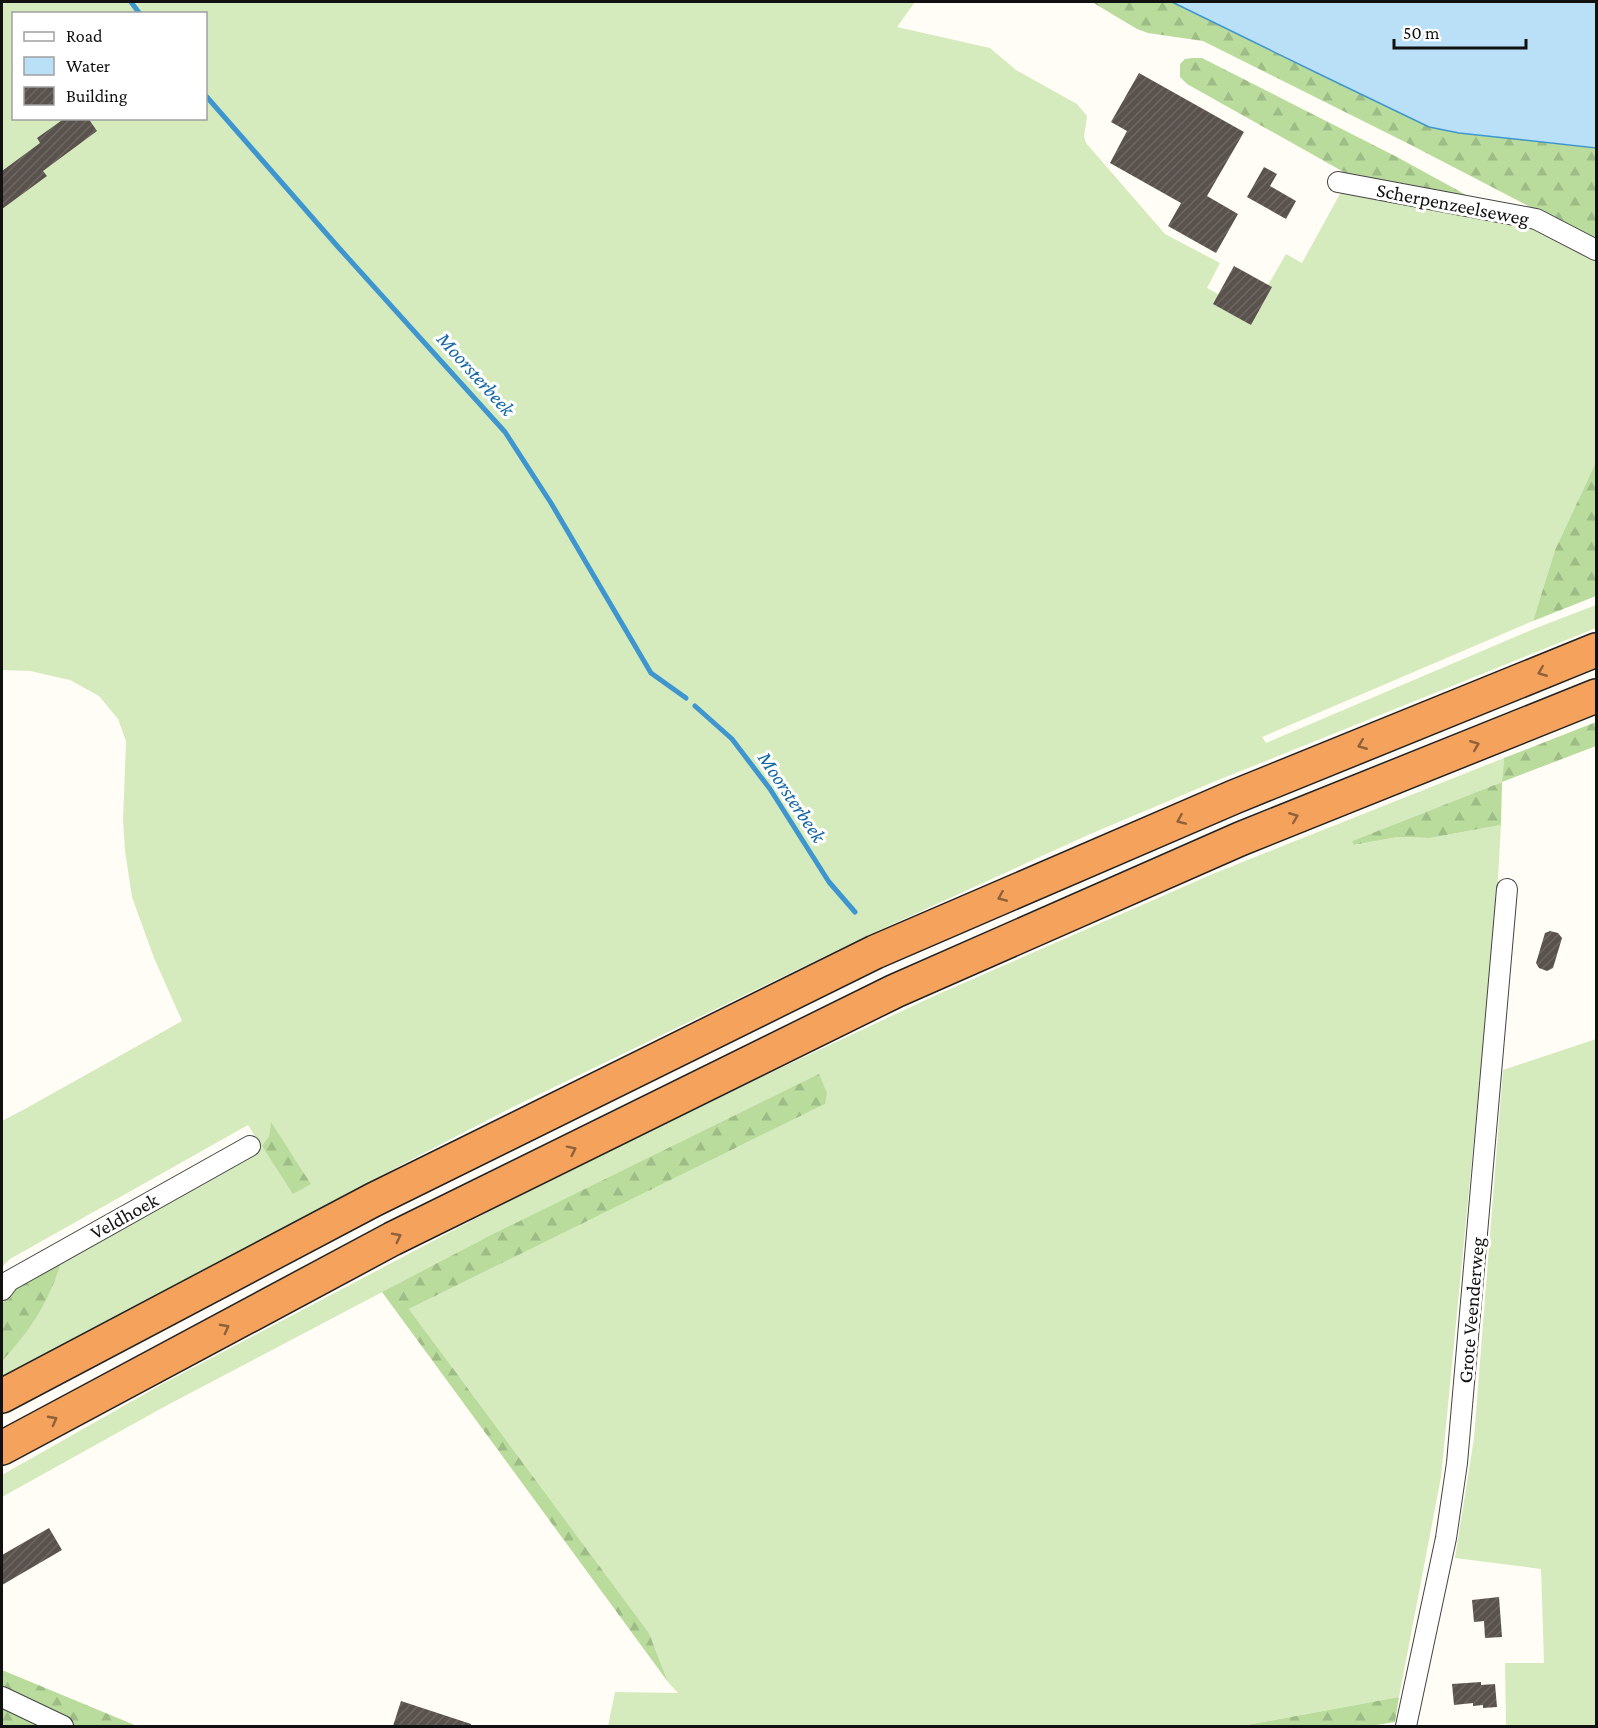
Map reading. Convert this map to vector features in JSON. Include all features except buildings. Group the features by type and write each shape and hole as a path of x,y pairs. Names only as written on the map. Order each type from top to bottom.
{"highway":[{"path":"2,1396 373,1200 875,952 1234,797 1596,650"},
{"path":"2,1448 392,1239 895,991 1240,839 1596,696"}],"street":[{"name":"Scherpenzeelseweg","path":"1338,182 1536,219 1596,250"},
{"name":"Grote Veenderweg","path":"1407,1726 1446,1538 1457,1463 1508,889"},
{"name":"Veldhoek","path":"2,1290 9,1281 250,1146"},
{"path":"2,1697 63,1726"}],"green space":[{"path":"2,2 915,2 897,27 990,48 1016,70 1077,104 1087,116 1084,137 1086,143 1165,234 1220,263 1207,288 1252,313 1286,254 1302,263 1341,192 1530,228 1596,262 1596,462 1555,550 1533,621 1262,737 1266,743 1536,628 1596,605 1596,628 1211,783 1088,835 871,934 513,1107 401,1165 2,1382 2,1361 40,1312 53,1285 63,1255 261,1146 248,1125 10,1259 2,1267 2,1121 182,1021 154,958 132,897 123,820 126,741 118,719 99,696 70,680 30,671 2,670","holes":["271,1123 311,1184 262,1147 269,1136"]},
{"path":"1092,2 1172,2 1429,127 1459,133 1596,148 1596,241 1203,41 1148,33 1137,29"},
{"path":"1202,58 1397,157 1479,202 1349,175 1187,84 1180,77 1180,64 1185,59"},
{"path":"1596,462 1596,596 1533,621 1555,550"},
{"path":"1596,722 1596,746 1502,782 1504,758"},
{"path":"1504,758 1502,782 1352,841 1355,845 1398,837 1430,838 1501,825 1496,913 1441,1477 1399,1697 1241,1726 608,1726 615,1692 678,1693 668,1682 649,1633 409,1309 825,1104 485,1238 162,1408 2,1497 2,1475 164,1383 488,1212 672,1119 934,996 1215,873"},
{"path":"1502,782 1501,825 1430,838 1398,837 1354,845 1352,841"},
{"path":"1596,1039 1596,1726 1506,1726 1505,1663 1544,1663 1541,1569 1455,1558 1474,1438 1503,1070"},
{"path":"819,1074 827,1093 825,1104 409,1309 649,1633 668,1682 382,1292 485,1238"},
{"path":"271,1122 311,1184 293,1194 262,1146 269,1136"},
{"path":"63,1255 53,1285 40,1312 2,1361 2,1304 31,1272"},
{"path":"2,1670 137,1726 76,1726 2,1692"},
{"path":"1399,1697 1395,1722 1370,1726 1241,1726"},
{"path":"2,1708 42,1726 2,1726"}],"water":[{"path":"1172,2 1596,2 1596,148 1459,133 1429,127"}],"waterway":[{"name":"Moorsterbeek","path":"131,2 138,12"},
{"name":"Moorsterbeek","path":"207,97 505,432 551,503 651,673 686,698"},
{"name":"Moorsterbeek","path":"695,706 732,739 770,789 829,882 855,912"}]}
